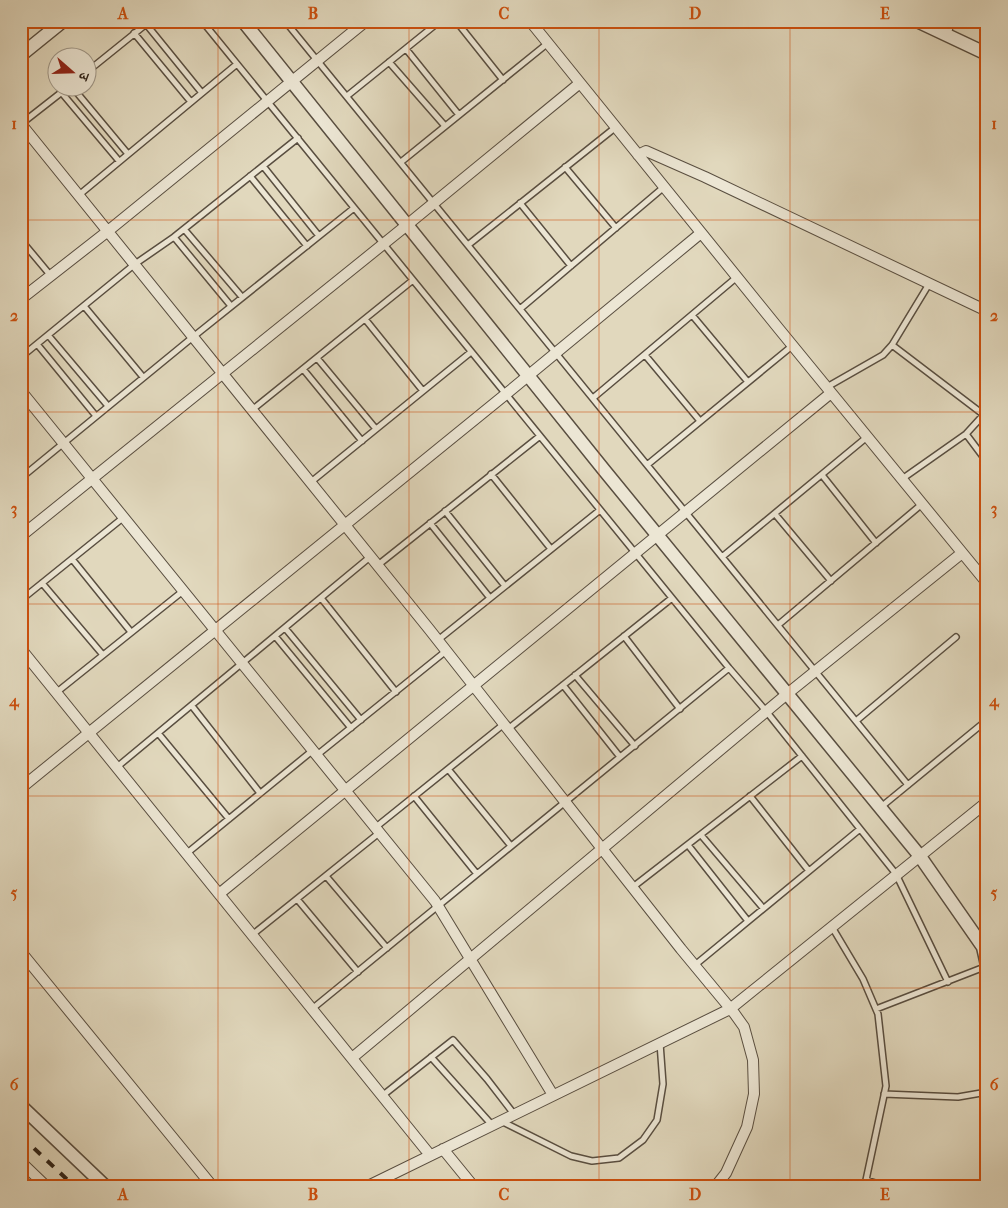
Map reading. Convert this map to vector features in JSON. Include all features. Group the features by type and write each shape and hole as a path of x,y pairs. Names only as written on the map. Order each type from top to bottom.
{"street":[{"path":"21,55 63,21"},
{"path":"243,21 919,855 985,947 987,965"},
{"path":"21,299 108,231 366,21"},
{"path":"530,21 792,346 987,583"},
{"path":"917,21 987,54"},
{"path":"944,34 950,21"},
{"path":"21,536 384,244 580,82"},
{"path":"21,124 438,640 744,1027 753,1060 754,1094 747,1127 726,1173 715,1187"},
{"path":"638,155 646,151 705,176 987,311"},
{"path":"21,788 529,376 701,233"},
{"path":"219,894 686,512 829,390"},
{"path":"21,391 438,906 553,1095"},
{"path":"352,1058 766,711 962,553"},
{"path":"21,649 430,1155"},
{"path":"366,1187 730,1008 987,802"},
{"path":"21,952 214,1187"},
{"path":"21,1106 106,1187"},
{"path":"443,1149 474,1187"},
{"path":"21,1162 47,1187"}],"lane":[{"path":"202,21 766,711 896,874 948,982"},
{"path":"286,21 908,785"},
{"path":"346,96 440,21"},
{"path":"456,21 503,80"},
{"path":"98,63 148,23 202,93"},
{"path":"134,33 191,102"},
{"path":"400,162 548,43"},
{"path":"406,49 459,115"},
{"path":"389,62 445,126"},
{"path":"78,195 237,64"},
{"path":"21,124 54,98"},
{"path":"66,98 119,161"},
{"path":"81,98 128,154"},
{"path":"468,245 616,126"},
{"path":"21,357 135,264 174,237 298,138"},
{"path":"262,166 319,236"},
{"path":"565,167 616,228"},
{"path":"250,176 307,246"},
{"path":"520,309 664,187"},
{"path":"520,203 571,266"},
{"path":"21,478 193,336 354,208"},
{"path":"184,229 242,297"},
{"path":"174,237 231,306"},
{"path":"21,240 51,276"},
{"path":"593,398 737,278"},
{"path":"252,410 413,280"},
{"path":"829,390 883,354 892,345 928,284"},
{"path":"84,306 143,377"},
{"path":"692,315 748,382"},
{"path":"365,319 423,391"},
{"path":"48,335 108,406"},
{"path":"37,344 96,416"},
{"path":"892,345 985,413 966,434 902,479"},
{"path":"647,465 792,346"},
{"path":"310,482 471,352"},
{"path":"645,355 700,421"},
{"path":"317,358 376,429"},
{"path":"303,369 362,441"},
{"path":"966,434 987,462"},
{"path":"117,767 321,598 445,512 540,436"},
{"path":"722,557 867,438"},
{"path":"492,474 551,549"},
{"path":"822,475 876,543"},
{"path":"778,625 922,504"},
{"path":"438,640 600,510"},
{"path":"445,512 506,586"},
{"path":"775,514 831,581"},
{"path":"21,600 124,517"},
{"path":"430,523 490,598"},
{"path":"72,559 131,632"},
{"path":"42,583 103,655"},
{"path":"56,692 183,590"},
{"path":"321,598 396,692"},
{"path":"252,935 326,876 414,796 563,685 672,598"},
{"path":"285,628 361,720"},
{"path":"275,636 351,728"},
{"path":"624,636 680,708"},
{"path":"856,721 956,637"},
{"path":"186,854 260,793 351,728 446,651"},
{"path":"312,1009 729,668"},
{"path":"575,675 635,746"},
{"path":"563,685 620,757"},
{"path":"192,706 260,793"},
{"path":"880,808 987,720"},
{"path":"158,733 229,818"},
{"path":"633,888 802,756"},
{"path":"448,769 511,846"},
{"path":"414,796 477,874"},
{"path":"750,796 809,871"},
{"path":"694,965 860,829"},
{"path":"701,835 764,908"},
{"path":"688,845 748,921"},
{"path":"326,876 387,948"},
{"path":"297,899 358,972"},
{"path":"832,926 863,979 878,1014 886,1086 866,1180 862,1187"},
{"path":"876,1009 987,965"},
{"path":"382,1096 453,1040 514,1114"},
{"path":"431,1057 496,1123 570,1156 592,1161 619,1158 643,1140 657,1120 663,1084 660,1043"},
{"path":"884,1094 958,1096 987,1092"},
{"path":"866,1180 888,1187"}],"railway":[{"path":"21,1136 75,1187"}]}
